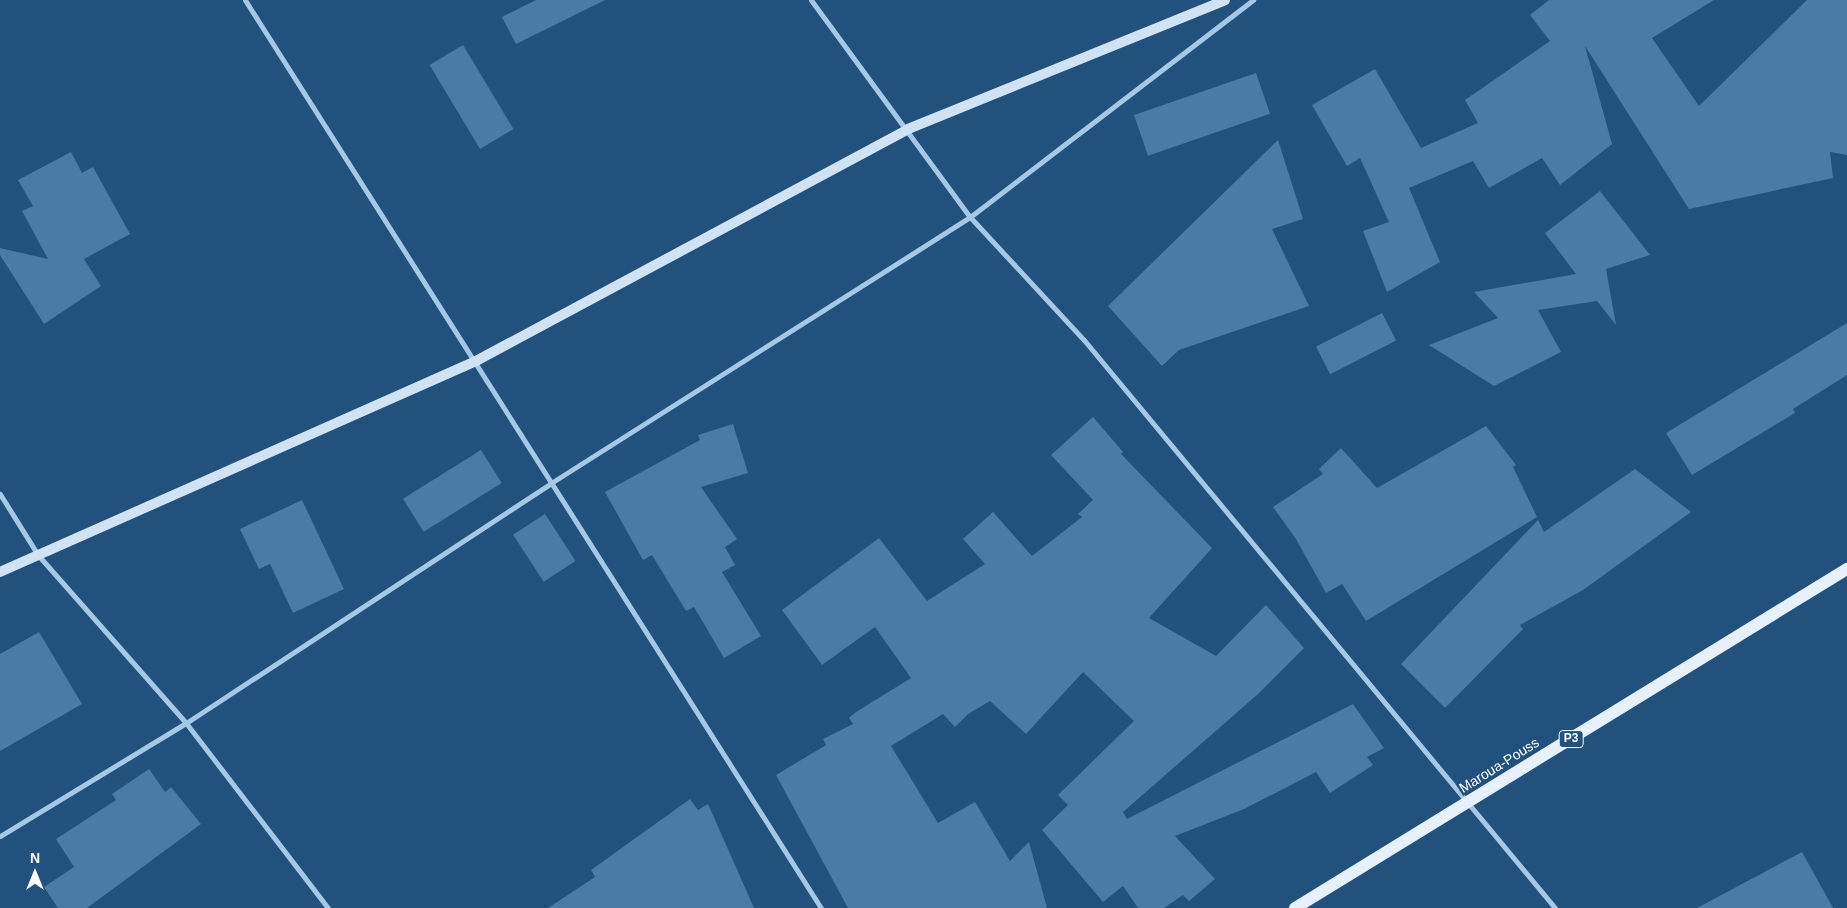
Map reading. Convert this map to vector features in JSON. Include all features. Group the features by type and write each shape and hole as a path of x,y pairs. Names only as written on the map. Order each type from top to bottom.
{"main road":[{"path":"0,572 476,362 908,128 1225,0"},
{"name":"Maroua-Pouss","path":"1295,908 1847,569"}],"street":[{"path":"245,0 326,132 476,362 821,908"},
{"path":"811,0 908,128 970,217 1084,340 1555,908"},
{"path":"0,836 186,723 551,483 970,217 1253,0"},
{"path":"0,494 38,555 186,723 328,908"}],"building":[{"path":"536,0 605,0 516,44 502,17"},
{"path":"1549,0 1714,0 1652,38 1699,106 1807,0 1847,0 1847,155 1830,152 1833,178 1689,209 1585,46 1612,144 1560,185 1542,158 1489,188 1473,161 1409,188 1440,262 1387,292 1363,231 1389,222 1360,158 1347,166 1312,105 1375,69 1421,148 1478,123 1465,100 1550,41 1530,15"},
{"path":"463,45 513,129 480,149 430,65"},
{"path":"1256,73 1270,114 1148,156 1134,115"},
{"path":"1278,140 1303,219 1272,229 1309,306 1179,350 1162,366 1108,306"},
{"path":"71,152 82,173 93,167 130,234 84,259 101,286 44,324 0,255 0,248 48,259 22,211 33,206 18,180"},
{"path":"1600,191 1650,255 1606,269 1616,325 1597,301 1538,310 1561,352 1494,386 1429,345 1498,318 1474,292 1576,274 1545,233"},
{"path":"1382,313 1396,341 1330,374 1316,347"},
{"path":"1847,323 1847,375 1793,409 1795,413 1692,475 1666,433"},
{"path":"1093,417 1123,452 1121,454 1212,548 1149,618 1216,656 1266,605 1304,648 1257,695 1123,812 1127,819 1353,704 1384,748 1367,757 1373,765 1330,793 1316,772 1244,809 1175,836 1215,879 1189,901 1183,895 1164,908 1138,908 1123,886 1103,902 1042,830 1068,805 1058,795 1134,721 1083,672 1026,734 990,701 968,714 955,727 943,714 891,746 938,823 975,802 1010,861 1029,842 1047,908 848,908 776,775 826,745 823,739 853,724 849,718 856,712 911,678 875,627 822,665 782,610 879,538 927,601 985,564 963,539 993,512 1032,556 1082,517 1078,514 1093,500 1051,455"},
{"path":"733,424 748,473 701,487 737,539 725,547 735,565 722,572 761,636 724,658 694,607 686,611 652,555 643,560 605,492 700,440 698,435"},
{"path":"1486,426 1516,465 1513,467 1537,517 1366,621 1342,584 1326,593 1296,539 1273,507 1323,474 1319,469 1341,448 1377,488"},
{"path":"481,450 502,483 424,532 403,499"},
{"path":"1635,469 1691,512 1583,590 1520,625 1523,629 1445,708 1401,664 1538,520 1544,532"},
{"path":"302,500 344,589 293,613 270,564 259,569 240,529"},
{"path":"545,514 575,561 544,582 513,535"},
{"path":"39,632 82,704 0,751 0,654"},
{"path":"149,769 165,792 171,787 201,824 87,908 58,908 44,887 74,867 56,839 116,800 112,794"},
{"path":"690,799 698,810 708,804 754,908 548,908 595,877 591,870"},
{"path":"1802,852 1833,908 1697,908"}]}
